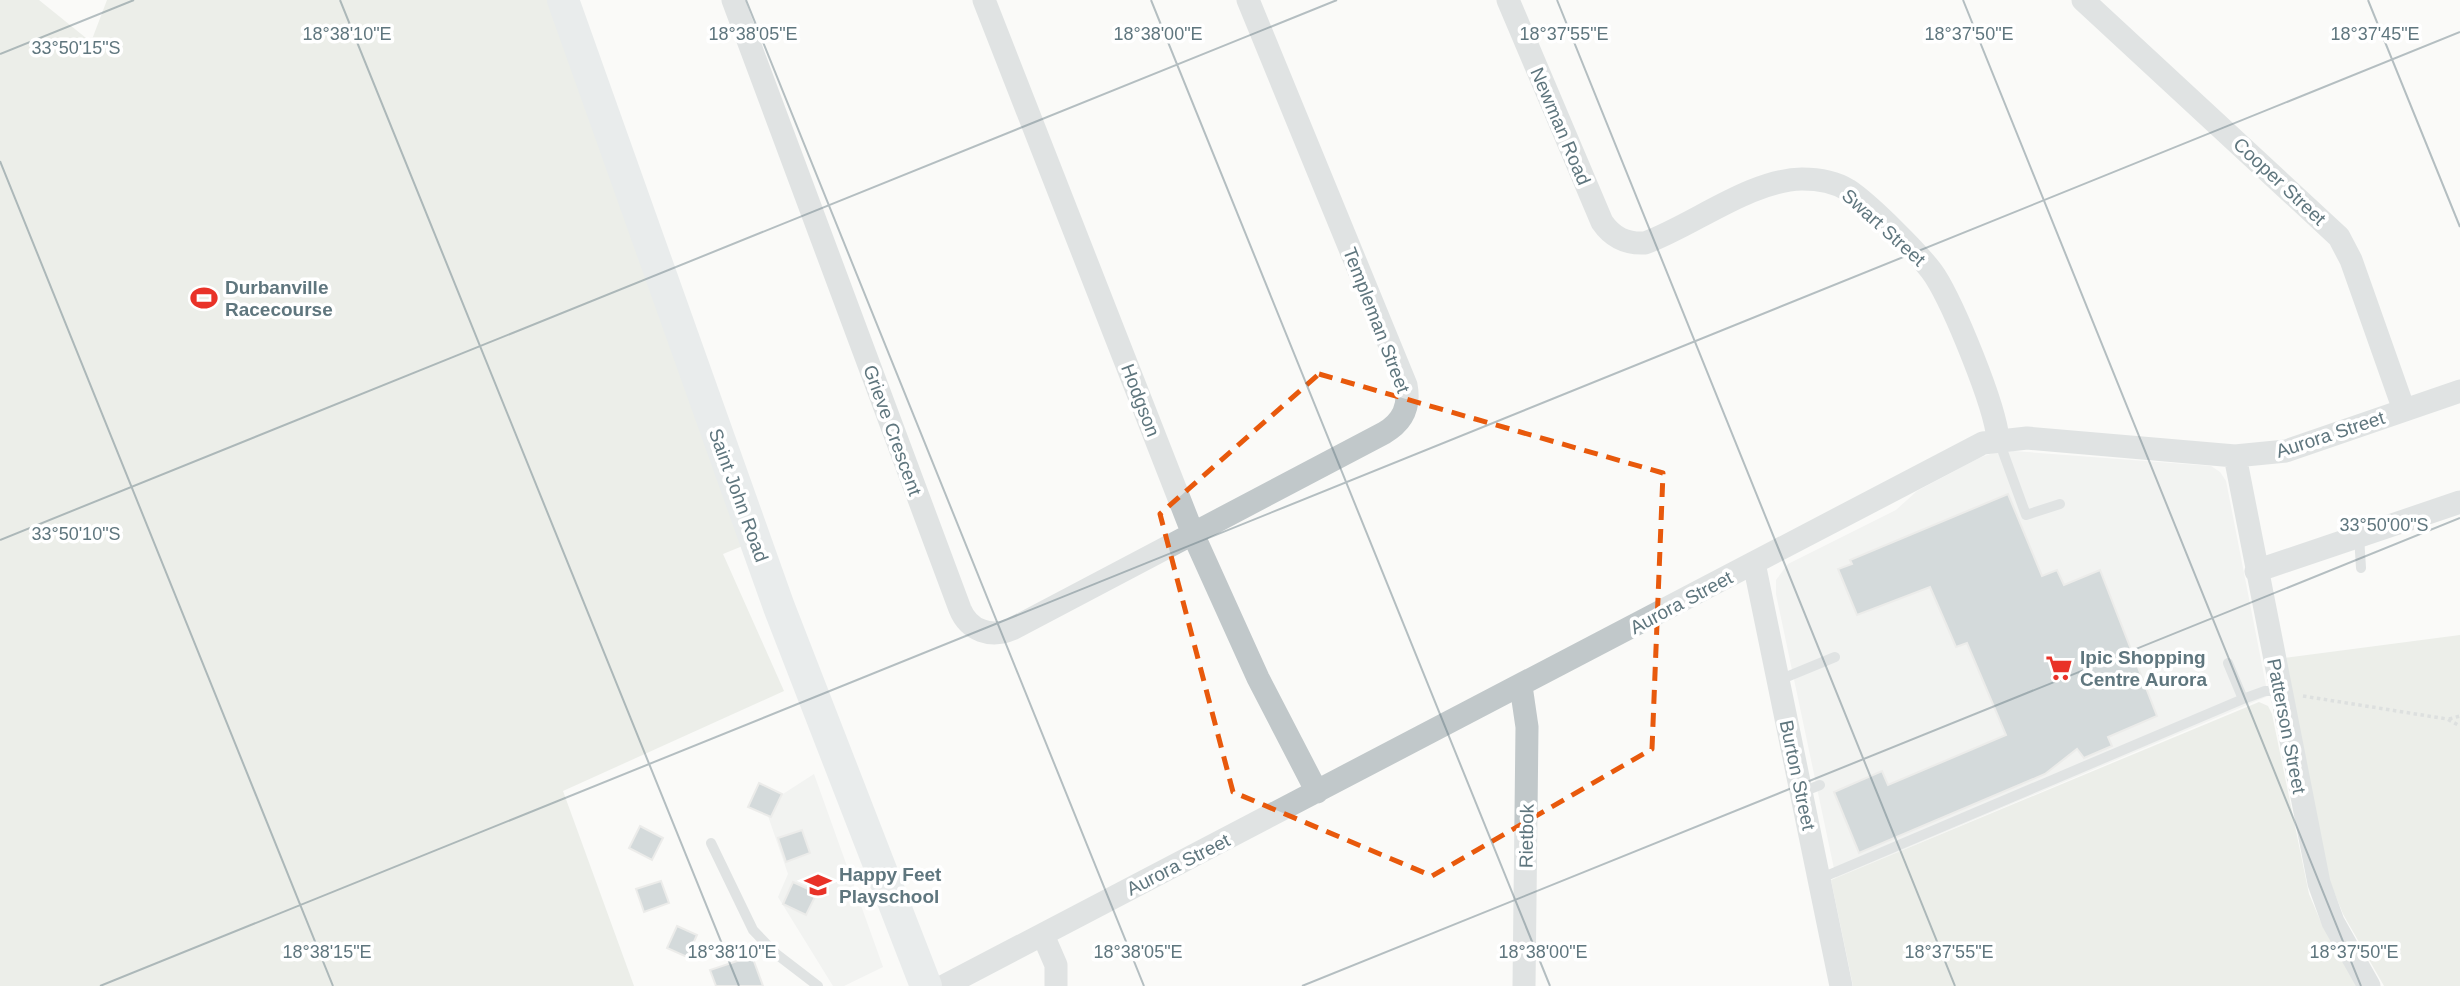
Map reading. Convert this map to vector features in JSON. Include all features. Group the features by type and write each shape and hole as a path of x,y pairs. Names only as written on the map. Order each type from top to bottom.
{"main road":[{"name":"Saint John Road","path":"563,0 779,607 926,986"}],"street":[{"name":"Grieve Crescent","path":"733,0 960,609 968,623 983,632 1003,633 1193,534"},
{"name":"Hodgson","path":"984,0 1193,534 1258,678 1317,792"},
{"name":"Templeman Street","path":"1193,534 1391,429 1403,417 1408,401 1406,385 1248,0"},
{"name":"Newman Road","path":"1508,0 1602,222 1612,234 1626,242"},
{"name":"Cooper Street","path":"2083,0 2339,237 2351,260 2404,410"},
{"name":"Swart Street","path":"1626,242 1645,243 1773,183 1813,179 1849,191 1920,257 1936,278 1989,398 1997,422 1998,439"},
{"name":"Aurora Street","path":"944,986 1948,460 1998,439 2027,438 2235,456 2286,451 2460,391"},
{"name":"Patterson Street","path":"2235,456 2319,884 2333,922 2370,986"},
{"path":"2256,571 2460,502"},
{"name":"Burton Street","path":"1754,564 1779,680 1811,789 1819,879 1841,986"},
{"name":"Rietbok","path":"1521,686 1527,727 1524,986"},
{"path":"1043,934 1056,965 1056,986"}],"lane":[{"path":"1998,439 2026,515 2060,504"},
{"path":"2359,536 2361,568"},
{"path":"1779,680 1835,657"},
{"path":"2228,663 2243,698"},
{"path":"1819,879 2243,698 2265,691 2280,691"},
{"path":"711,843 752,930 775,953 818,986"}],"path":[{"path":"2280,691 2332,703 2447,719 2460,726"},
{"path":"2447,719 2460,716"}],"highlighted area":[{"path":"1319,374 1663,473 1652,749 1432,876 1233,792 1160,514"}],"shaded area":[{"name":"Durbanville Racecourse","path":"0,0 39,0 91,42 107,0 552,0 745,545 723,554 784,691 563,791 634,986 0,986"},
{"path":"2013,451 2211,466 2220,472 2226,481 2268,696 1836,878 1776,594 1776,580 1788,564 1896,510 1917,491 1979,458"},
{"path":"2460,635 2460,986 2384,986 2343,914 2329,879 2285,658"},
{"path":"2259,702 2268,706 2272,714 2309,894 2320,920 2357,986 1853,986 1831,880"},
{"name":"Happy Feet Playschool","path":"814,774 883,967 844,986 833,986 778,897 788,874 768,816 748,807 759,783 783,794"}],"building":[{"name":"Ipic Shopping Centre Aurora","path":"2008,494 2042,576 2057,570 2064,585 2100,570 2157,716 2108,737 2112,746 2084,758 2077,749 2045,774 1859,853 1834,792 1882,771 1888,785 2006,735 1967,643 1956,647 1930,587 1857,615 1838,569 1852,564 1850,560"},
{"path":"759,783 782,794 771,817 748,807"},
{"path":"640,826 663,838 652,860 629,848"},
{"path":"802,830 810,853 786,862 778,838"},
{"path":"661,881 669,903 644,912 636,889"},
{"path":"793,882 817,893 806,915 783,904"},
{"path":"677,926 697,935 687,957 667,948"},
{"path":"752,956 763,986 716,986 710,970"}],"place":[{"name":"Durbanville Racecourse","path":"204,298"},
{"name":"Ipic Shopping Centre Aurora","path":"2059,668"},
{"name":"Happy Feet Playschool","path":"818,885"}]}
